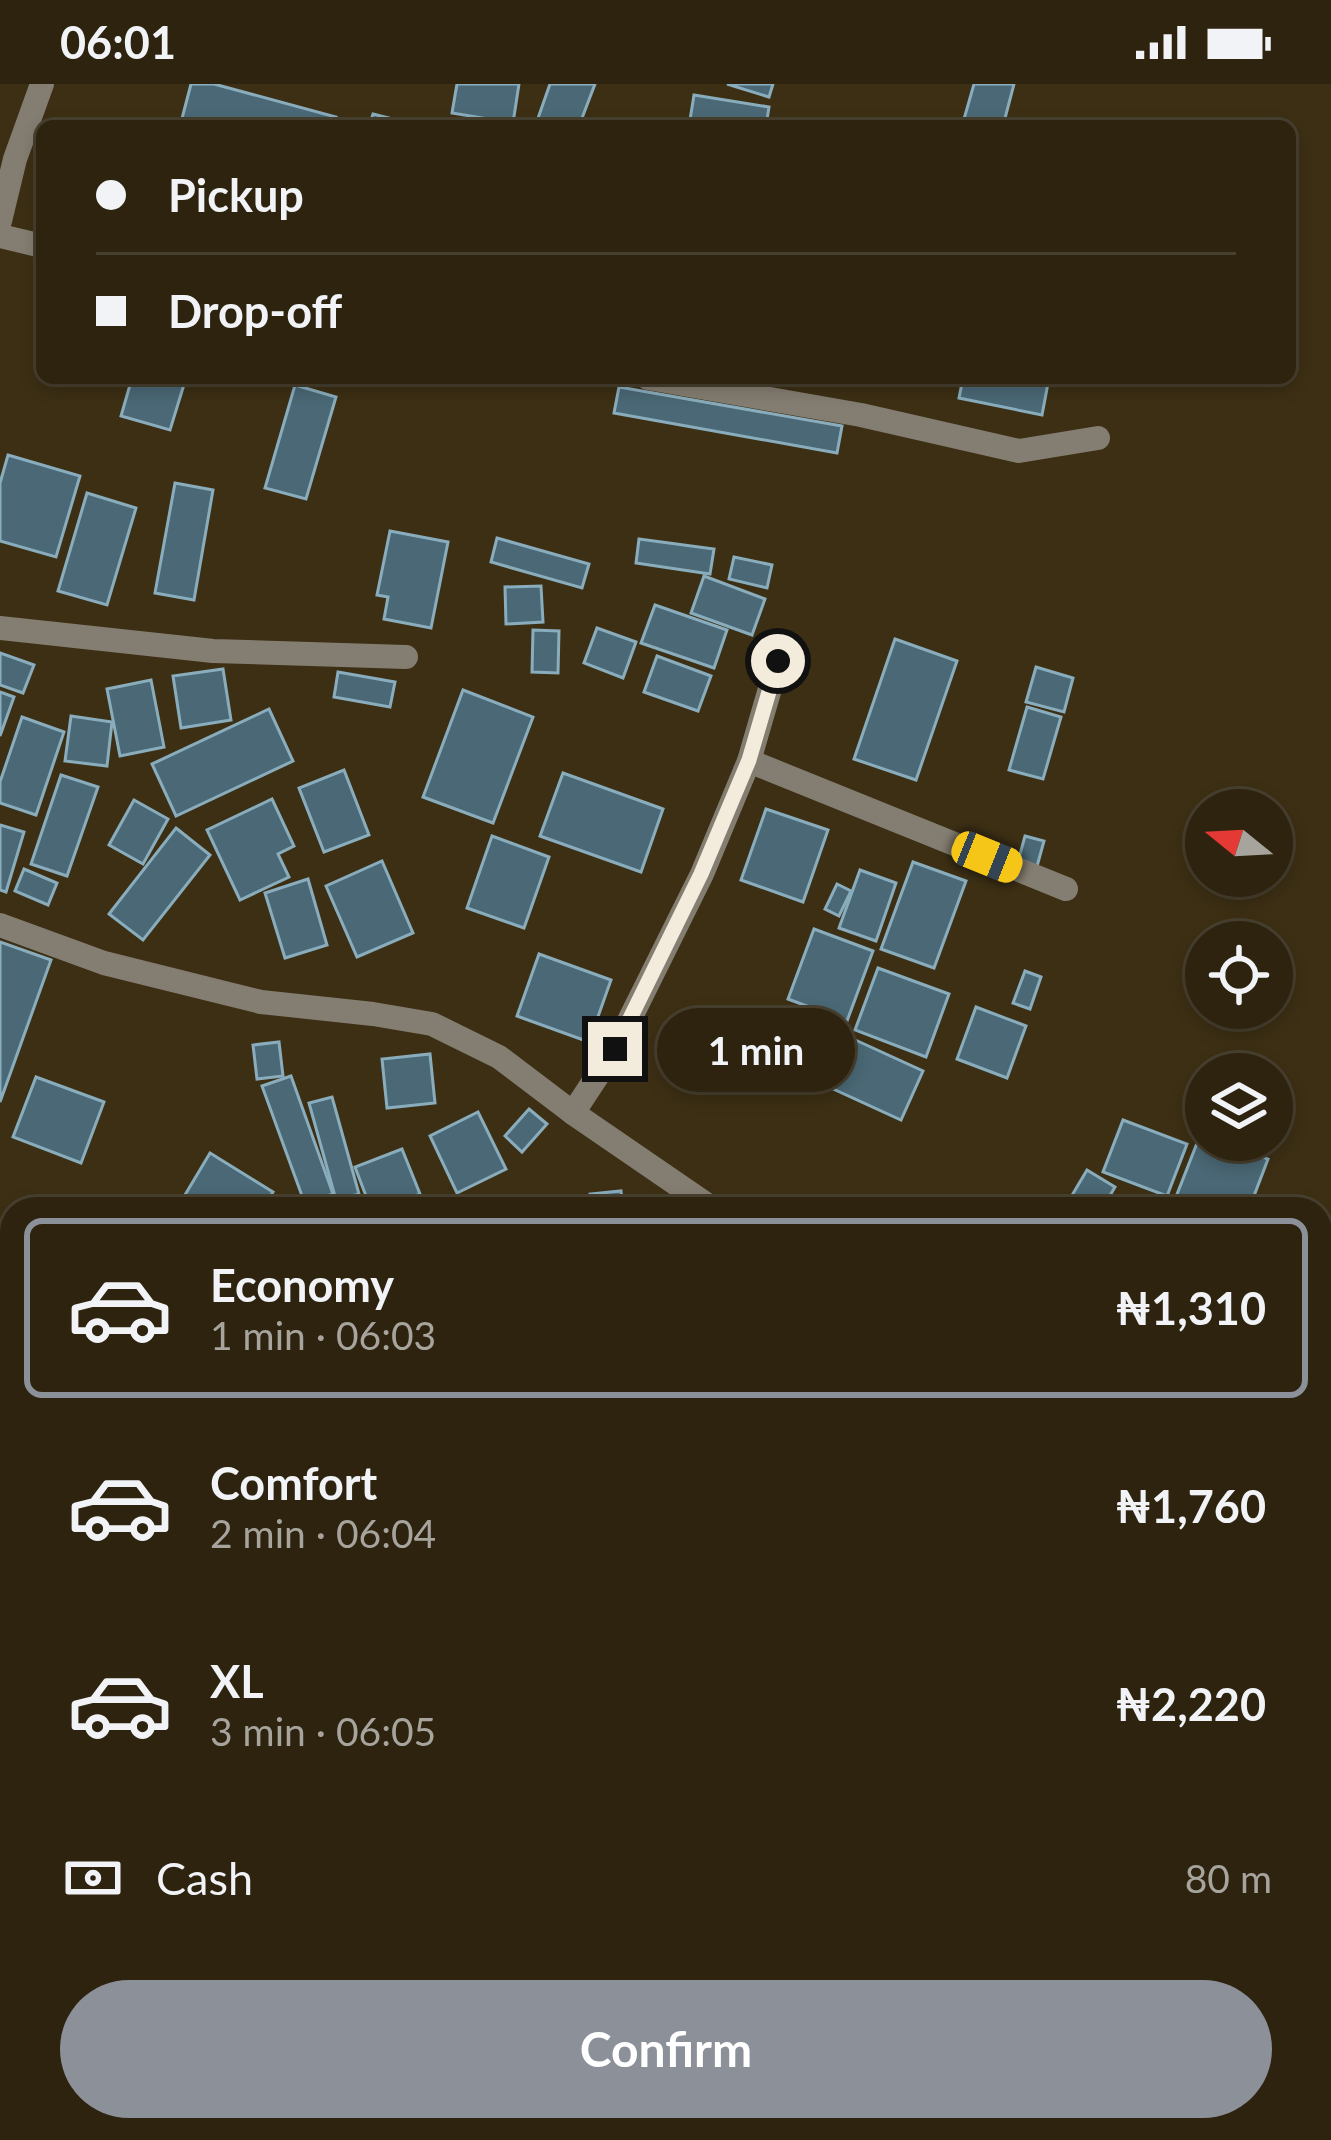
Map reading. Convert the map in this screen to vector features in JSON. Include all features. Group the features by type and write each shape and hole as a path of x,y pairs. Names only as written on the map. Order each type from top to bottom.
{"street":[{"path":"0,221 42,84"},
{"path":"0,236 36,245"},
{"path":"683,384 861,415 1019,451 1098,438"},
{"path":"0,628 213,651 406,657"},
{"path":"573,1114 615,1049 701,874 749,760 778,661"},
{"path":"749,760 1066,889"},
{"path":"0,925 104,963 261,1002 432,1024 499,1057 695,1197"}],"building":[{"path":"191,84 214,84 336,117 335,120 182,120"},
{"path":"457,84 519,84 513,120 452,113"},
{"path":"550,84 595,84 581,120 537,120"},
{"path":"727,84 773,84 769,97"},
{"path":"974,84 1014,84 1005,120 964,120"},
{"path":"694,95 769,107 767,120 690,120"},
{"path":"130,384 184,384 170,430 121,416"},
{"path":"962,384 1048,384 1042,415 959,398"},
{"path":"295,385 336,397 306,499 265,488"},
{"path":"619,387 842,426 837,453 614,413"},
{"path":"8,455 80,476 56,557 0,541 0,483"},
{"path":"175,483 213,490 194,600 155,593"},
{"path":"87,493 136,508 107,605 58,591"},
{"path":"390,531 448,542 431,628 384,619 388,597 377,595"},
{"path":"497,538 589,564 582,588 491,562"},
{"path":"639,539 714,549 710,574 636,563"},
{"path":"734,557 772,565 767,588 729,579"},
{"path":"704,576 765,599 752,635 691,613"},
{"path":"541,586 543,622 506,624 505,587"},
{"path":"655,605 727,630 714,668 641,643"},
{"path":"597,628 636,642 623,678 584,663"},
{"path":"533,630 559,631 558,673 532,672"},
{"path":"895,639 957,661 916,780 854,759"},
{"path":"0,653 34,665 23,693 0,685"},
{"path":"657,656 711,676 698,711 644,692"},
{"path":"1036,667 1073,678 1064,712 1026,702"},
{"path":"223,669 231,720 181,728 173,676"},
{"path":"338,672 395,682 390,707 334,697"},
{"path":"151,680 164,747 120,756 107,689"},
{"path":"463,690 533,717 493,823 423,797"},
{"path":"0,692 14,697 0,736"},
{"path":"1027,707 1061,717 1043,779 1009,770"},
{"path":"269,709 293,761 176,816 152,764"},
{"path":"71,716 112,722 107,766 65,761"},
{"path":"22,717 64,732 36,815 0,803 0,782"},
{"path":"344,770 369,835 324,852 299,788"},
{"path":"563,773 663,809 641,872 540,836"},
{"path":"61,775 98,787 67,876 31,864"},
{"path":"272,799 294,846 278,854 289,877 240,900 207,830"},
{"path":"134,800 168,819 143,864 109,845"},
{"path":"766,809 828,830 803,902 741,880"},
{"path":"0,825 24,832 6,892 0,890"},
{"path":"176,828 210,855 143,940 109,914"},
{"path":"492,836 549,857 524,928 467,908"},
{"path":"1025,836 1044,841 1036,870 1017,865"},
{"path":"382,861 413,933 357,957 326,886"},
{"path":"913,862 966,881 934,968 881,949"},
{"path":"24,869 57,883 48,905 15,891"},
{"path":"860,870 896,883 876,941 839,928"},
{"path":"308,879 327,945 285,958 265,893"},
{"path":"837,884 851,891 839,916 825,909"},
{"path":"814,929 873,951 847,1021 788,999"},
{"path":"0,942 51,960 0,1102"},
{"path":"539,954 611,980 589,1042 517,1016"},
{"path":"878,968 949,994 926,1057 855,1030"},
{"path":"1025,971 1041,977 1030,1009 1013,1003"},
{"path":"976,1007 1026,1026 1007,1078 957,1059"},
{"path":"740,1010 806,1029 790,1086 724,1067"},
{"path":"851,1038 923,1071 901,1120 829,1087"},
{"path":"279,1042 283,1076 257,1079 253,1045"},
{"path":"430,1054 435,1103 387,1108 382,1059"},
{"path":"291,1076 333,1194 302,1197 262,1086"},
{"path":"36,1077 104,1102 81,1163 13,1137"},
{"path":"332,1097 359,1194 335,1197 309,1103"},
{"path":"529,1109 547,1124 522,1152 505,1136"},
{"path":"478,1112 506,1169 457,1193 430,1136"},
{"path":"1123,1120 1185,1143 1167,1196 1103,1172"},
{"path":"402,1149 420,1194 366,1197 355,1167"},
{"path":"210,1153 273,1192 270,1197 184,1197"},
{"path":"1190,1161 1267,1161 1254,1197 1176,1197"},
{"path":"1087,1170 1115,1187 1109,1197 1071,1197"},
{"path":"621,1191 622,1197 590,1197"}],"route":[{"path":"615,1049 701,874 749,760 778,661"}]}
